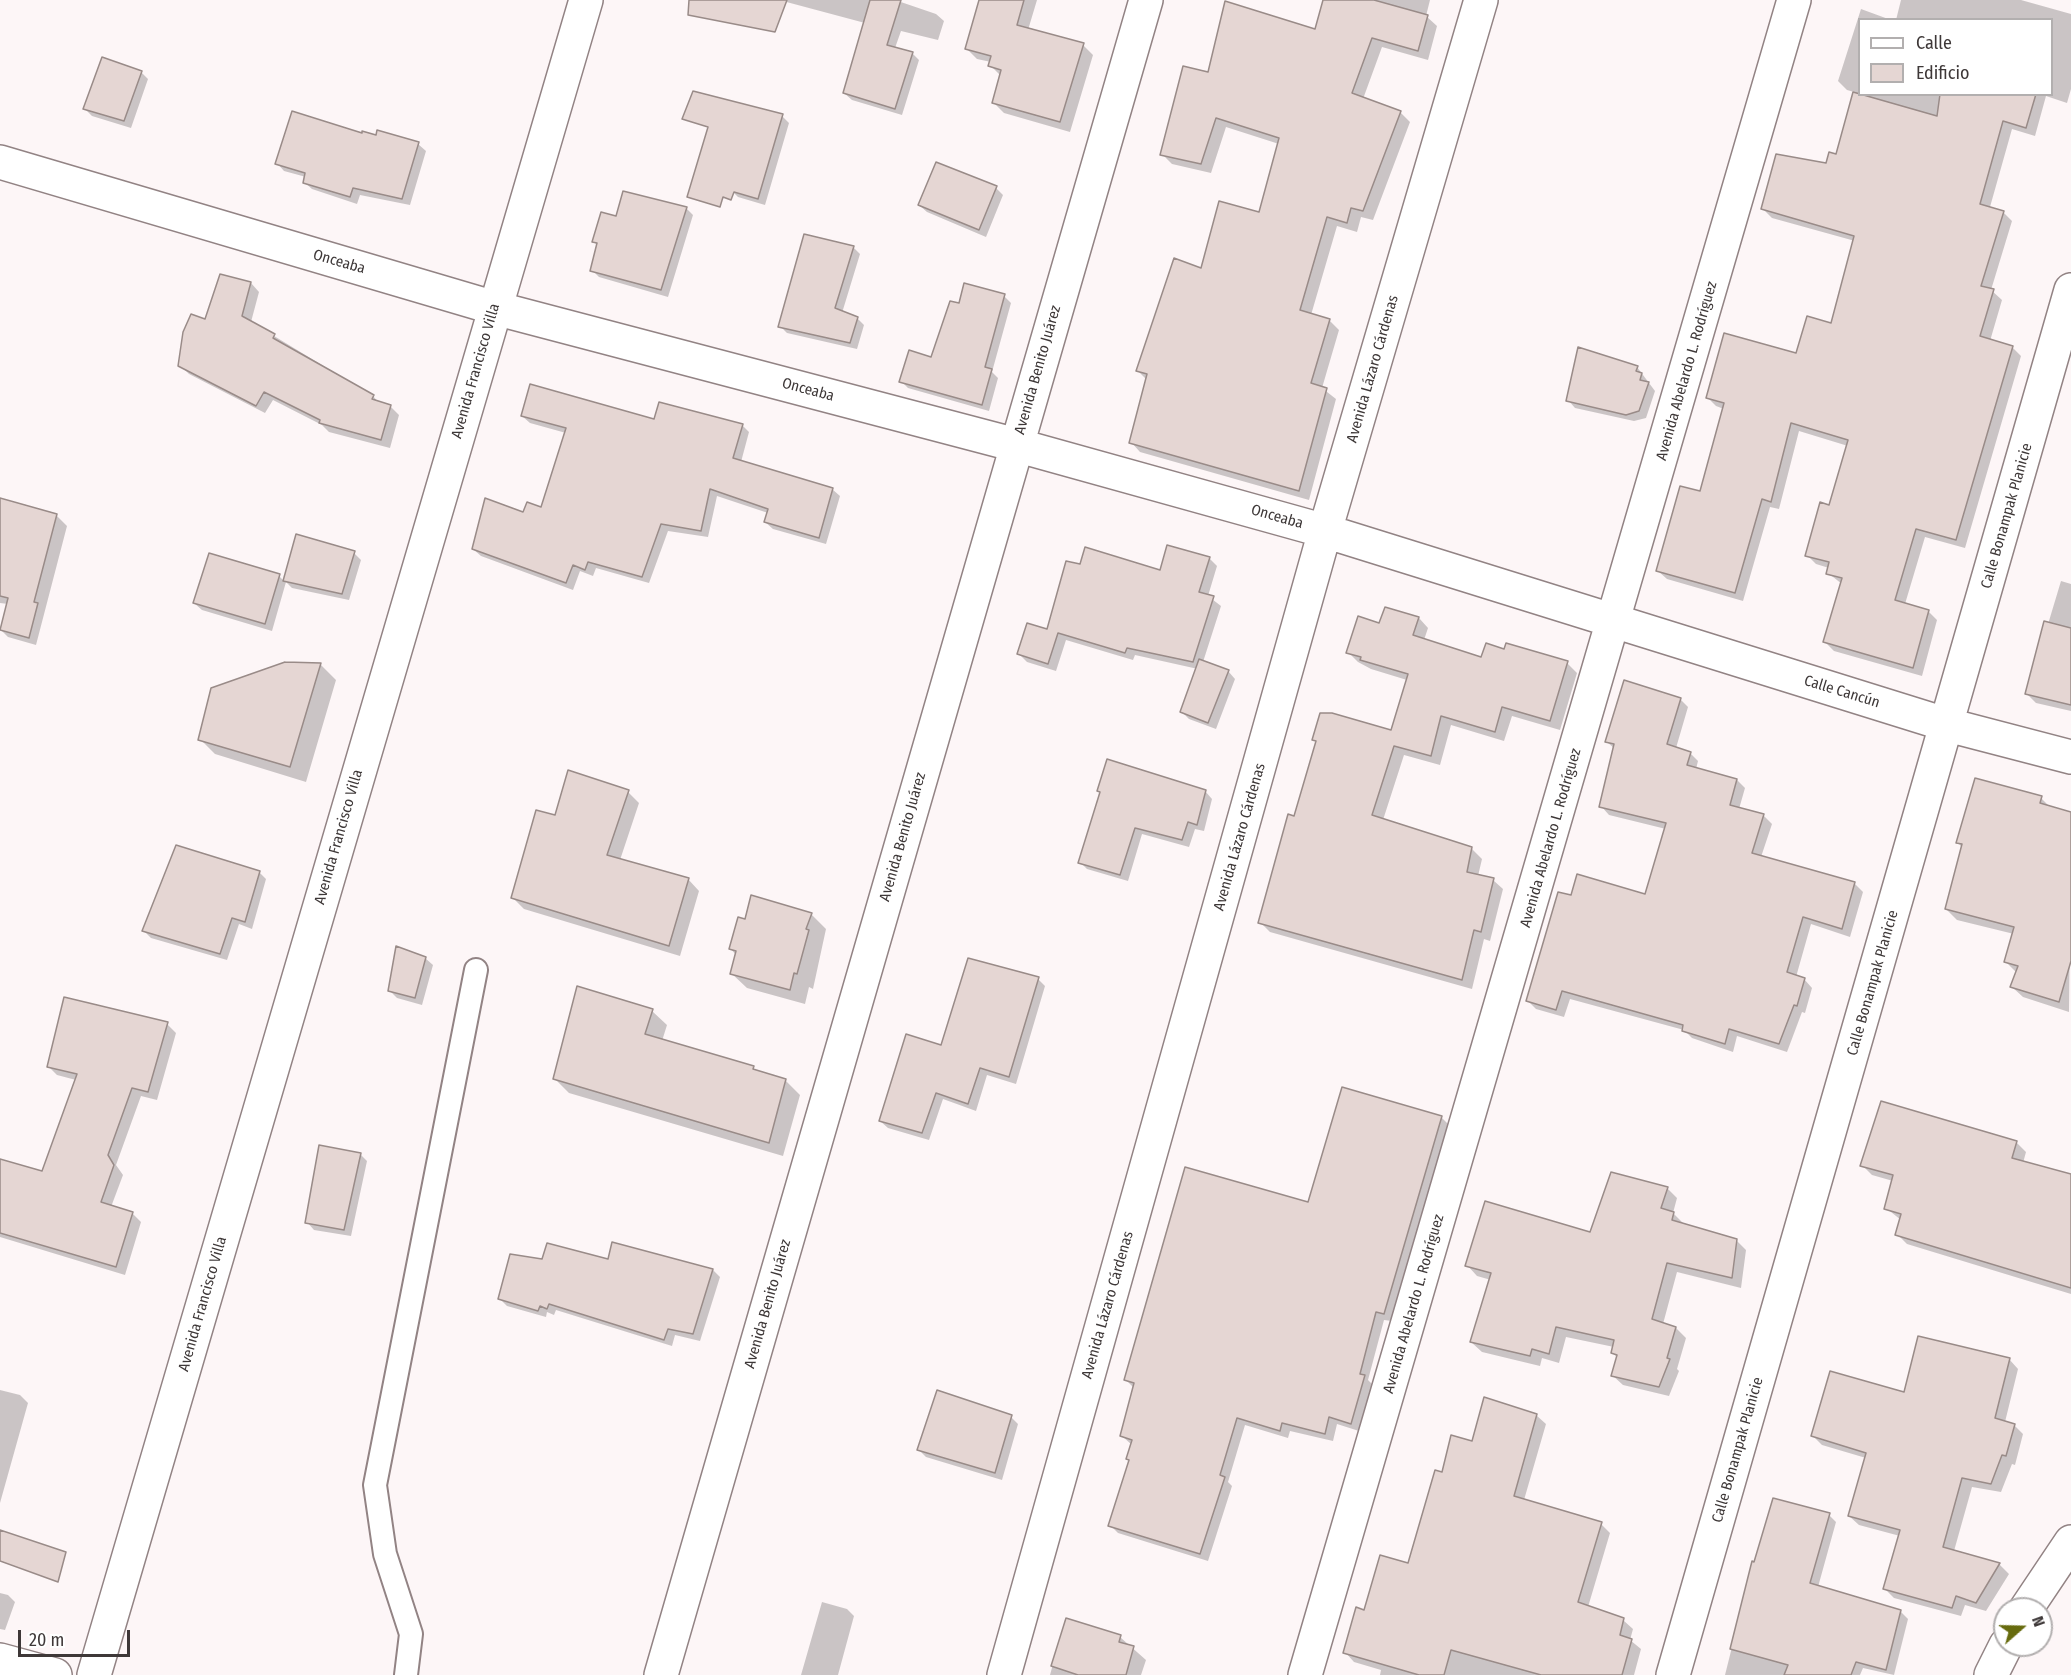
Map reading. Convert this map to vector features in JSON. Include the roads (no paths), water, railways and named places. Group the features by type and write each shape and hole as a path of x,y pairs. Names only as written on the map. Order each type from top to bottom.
{"street":[{"name":"Avenida Francisco Villa","path":"94,1675 586,0"},
{"name":"Avenida Benito Juárez","path":"662,1675 1146,0"},
{"name":"Avenida Lázaro Cárdenas","path":"1004,1675 1325,531 1481,0"},
{"name":"Avenida Abelardo L. Rodríguez","path":"1305,1675 1615,621 1794,0"},
{"name":"Onceaba","path":"0,162 495,308 1016,445 1325,531 1615,621"},
{"name":"Calle Bonampak Planicie","path":"1673,1675 1948,725 2071,290"},
{"name":"Calle Cancún","path":"1615,621 1948,725 2071,757"},
{"path":"2034,1597 2071,1542"},
{"path":"1991,1675 2000,1657"},
{"path":"0,1660 56,1675"}],"lane":[{"path":"406,1675 411,1634 385,1554 375,1485 476,970"}]}
